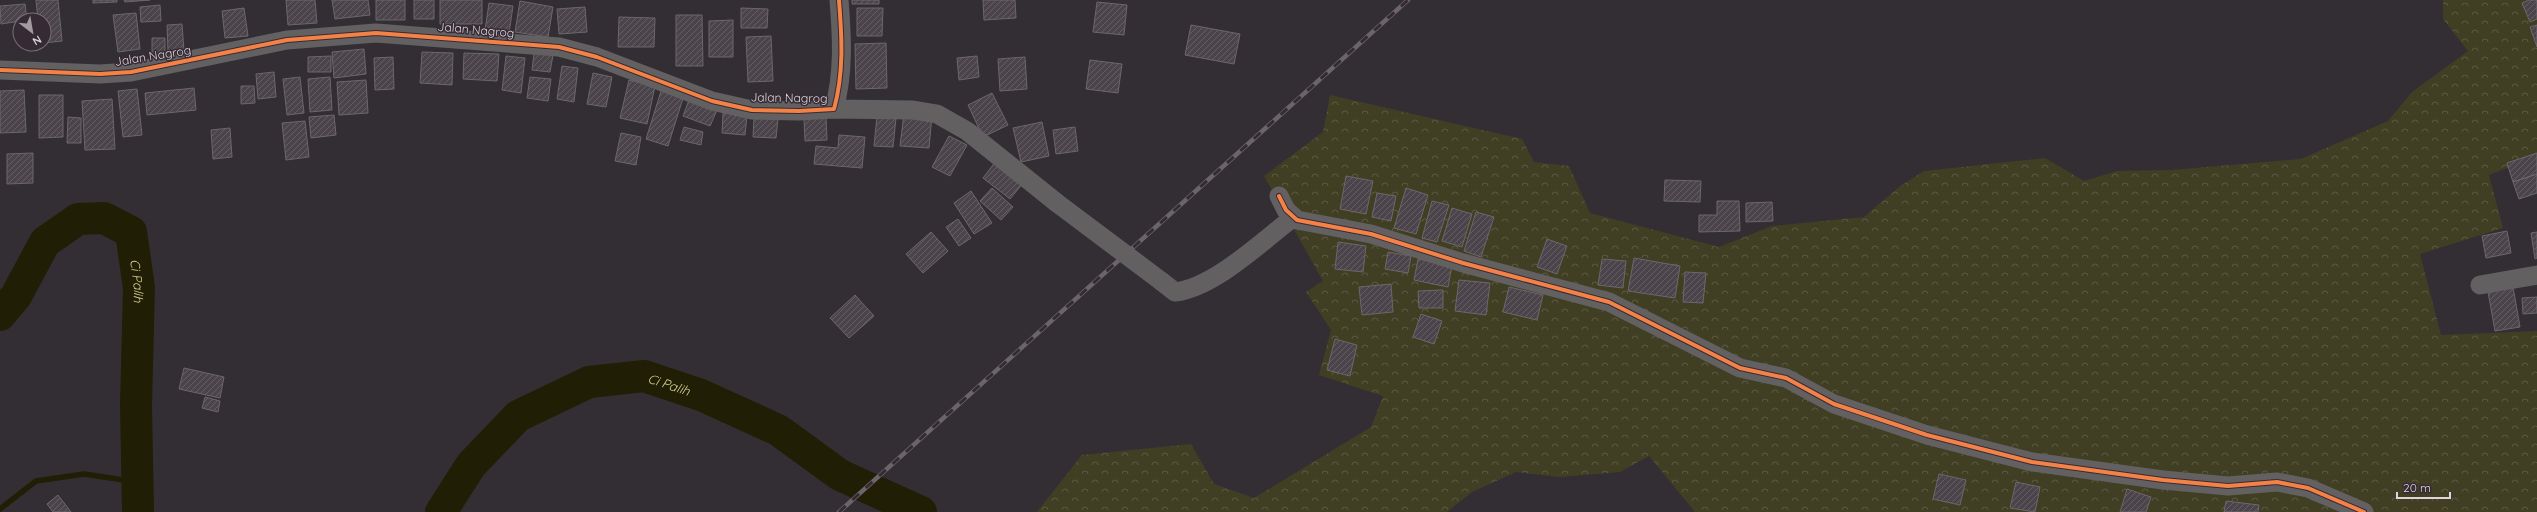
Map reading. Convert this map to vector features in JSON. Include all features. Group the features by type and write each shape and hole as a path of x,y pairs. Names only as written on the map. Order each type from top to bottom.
{"street":[{"name":"Jalan Nagrog","path":"0,70 100,74 131,72 287,40 376,33 559,47 597,57 712,101 752,110 799,111 834,109 840,89 842,39 839,0"},
{"path":"834,109 895,109 937,114 967,131 1057,203 1175,292 1187,291 1207,283 1294,217"},
{"path":"1279,196 1286,210 1297,220 1371,234 1463,263 1609,302 1740,368 1786,378 1834,404 1927,435 2032,462 2163,480 2228,486 2277,482 2308,488 2364,512"},
{"path":"2480,285 2537,275"}],"green space":[{"path":"2443,0 2537,0 2537,156 2489,175 2503,228 2420,254 2441,335 2537,331 2537,512 1695,512 1649,456 1620,472 1559,477 1516,472 1472,492 1447,512 1037,512 1082,455 1191,444 1214,484 1254,498 1371,427 1383,396 1319,375 1331,330 1306,292 1323,281 1264,176 1323,132 1330,95 1522,139 1534,162 1569,166 1590,213 1719,247 1772,226 1864,217 1899,187 1924,171 2045,158 2084,181 2117,171 2172,170 2301,159 2388,121 2412,92 2468,51 2443,19"}],"building":[{"path":"36,0 58,0 62,41 52,42 52,12 37,12"},
{"path":"93,0 117,0 117,2 93,3"},
{"path":"124,0 150,0 125,2"},
{"path":"286,0 315,0 317,23 288,25"},
{"path":"332,0 368,0 370,15 335,19"},
{"path":"376,0 405,0 405,20 376,20"},
{"path":"414,0 434,0 434,19 414,19"},
{"path":"440,0 482,0 482,24 440,24"},
{"path":"852,0 879,0 879,4 852,4"},
{"path":"983,0 1015,0 1016,18 984,20"},
{"path":"2529,0 2537,0 2537,19 2530,22 2522,3"},
{"path":"520,1 553,7 548,37 515,32"},
{"path":"1097,2 1127,5 1124,35 1093,32"},
{"path":"489,3 513,6 508,40 484,37"},
{"path":"25,4 26,12 12,12 12,22 1,24 0,6"},
{"path":"160,5 161,21 141,22 140,7"},
{"path":"585,7 587,32 559,34 557,9"},
{"path":"244,8 248,36 225,38 222,11"},
{"path":"741,8 768,9 767,28 741,28"},
{"path":"857,8 883,8 882,36 857,36"},
{"path":"136,13 140,49 118,52 113,15"},
{"path":"676,15 702,15 703,66 676,66"},
{"path":"619,17 655,18 654,47 618,47"},
{"path":"733,20 733,57 709,57 709,21"},
{"path":"182,24 184,51 168,52 167,25"},
{"path":"1191,25 1240,34 1234,64 1185,55"},
{"path":"2537,25 2537,47 2530,27"},
{"path":"771,36 773,81 748,82 746,37"},
{"path":"152,38 165,38 165,55 152,55"},
{"path":"886,43 887,88 856,89 855,44"},
{"path":"364,49 366,74 334,78 332,52"},
{"path":"422,52 453,53 452,85 420,83"},
{"path":"464,53 499,54 497,81 463,79"},
{"path":"534,53 553,55 550,72 532,70"},
{"path":"331,56 331,72 308,72 308,57"},
{"path":"506,56 525,58 521,93 502,90"},
{"path":"977,56 979,77 959,80 957,58"},
{"path":"393,57 394,89 375,90 374,58"},
{"path":"1025,57 1027,89 1000,91 998,59"},
{"path":"1090,60 1122,64 1118,93 1086,89"},
{"path":"562,66 578,68 574,102 557,99"},
{"path":"274,72 276,97 258,99 256,74"},
{"path":"593,73 612,77 606,107 587,104"},
{"path":"300,77 304,113 287,115 283,79"},
{"path":"330,77 332,110 310,112 308,79"},
{"path":"530,77 551,79 548,101 527,98"},
{"path":"366,80 368,113 339,115 337,82"},
{"path":"629,80 655,86 647,124 620,118"},
{"path":"241,86 254,86 255,103 241,104"},
{"path":"194,88 196,110 147,115 145,93"},
{"path":"662,88 684,95 668,146 646,139"},
{"path":"137,89 142,135 123,137 118,91"},
{"path":"24,90 26,132 0,133 0,91"},
{"path":"992,93 1008,125 983,137 968,105"},
{"path":"39,95 63,95 63,137 39,138"},
{"path":"112,99 115,149 85,150 82,101"},
{"path":"689,100 717,110 710,126 683,116"},
{"path":"723,113 747,115 745,135 722,133"},
{"path":"904,113 932,115 929,148 900,146"},
{"path":"334,115 336,135 311,138 309,117"},
{"path":"877,116 896,118 893,147 874,146"},
{"path":"68,117 81,118 81,143 67,143"},
{"path":"754,118 778,119 776,138 753,137"},
{"path":"826,118 827,140 805,141 804,119"},
{"path":"305,121 309,157 286,160 282,123"},
{"path":"1042,122 1049,156 1021,162 1013,128"},
{"path":"684,127 703,132 701,145 680,140"},
{"path":"1075,127 1078,151 1056,154 1053,130"},
{"path":"230,128 232,157 213,159 211,130"},
{"path":"621,133 641,137 636,165 615,161"},
{"path":"839,135 865,137 862,168 814,164 816,146 838,148"},
{"path":"949,136 967,145 950,176 932,167"},
{"path":"33,153 33,183 7,184 7,154"},
{"path":"2537,153 2537,174 2513,182 2507,163"},
{"path":"996,161 1023,183 1010,199 983,178"},
{"path":"2537,174 2537,193 2519,199 2513,182"},
{"path":"1346,176 1373,181 1366,214 1340,209"},
{"path":"1665,180 1701,181 1700,202 1664,201"},
{"path":"992,188 1013,207 1001,220 980,201"},
{"path":"1406,188 1428,195 1416,234 1394,228"},
{"path":"971,191 992,223 974,234 954,203"},
{"path":"1377,193 1396,196 1391,221 1372,217"},
{"path":"1432,201 1449,205 1437,242 1422,238"},
{"path":"1717,201 1739,201 1740,231 1699,232 1699,215 1717,215"},
{"path":"1772,202 1773,221 1746,222 1746,203"},
{"path":"1452,208 1472,214 1462,247 1442,241"},
{"path":"1476,212 1494,217 1481,257 1464,251"},
{"path":"958,219 971,238 959,246 946,227"},
{"path":"2507,231 2511,253 2486,258 2482,236"},
{"path":"931,232 948,251 923,273 906,254"},
{"path":"2537,232 2537,258 2535,259 2531,233"},
{"path":"1547,239 1567,246 1557,274 1537,267"},
{"path":"1338,242 1366,246 1363,272 1335,269"},
{"path":"1388,252 1411,256 1408,273 1385,269"},
{"path":"1634,258 1680,266 1675,298 1628,291"},
{"path":"1418,259 1452,265 1448,287 1414,280"},
{"path":"1602,259 1626,261 1623,288 1598,285"},
{"path":"1685,272 1706,273 1703,303 1683,302"},
{"path":"1459,280 1490,283 1486,315 1455,311"},
{"path":"1391,284 1393,312 1362,315 1359,287"},
{"path":"1509,287 1543,295 1537,320 1503,312"},
{"path":"2513,287 2520,327 2495,331 2488,292"},
{"path":"1443,290 1443,308 1419,308 1418,291"},
{"path":"855,295 874,316 849,338 830,318"},
{"path":"2537,297 2537,313 2523,314 2522,298"},
{"path":"1421,314 1442,321 1434,344 1413,337"},
{"path":"1335,339 1357,345 1350,376 1327,370"},
{"path":"184,368 224,377 220,398 179,389"},
{"path":"205,397 220,401 218,412 202,408"},
{"path":"1939,474 1966,480 1960,505 1933,499"},
{"path":"2016,482 2040,487 2035,512 2010,508"},
{"path":"2127,489 2151,497 2146,512 2120,512"},
{"path":"58,495 71,512 53,512 47,504"},
{"path":"2226,501 2259,505 2258,512 2224,512"}],"waterway":[{"name":"Ci Palih","path":"0,315 16,296 45,242 78,219 104,218 131,232 139,288 136,405 138,512"},
{"name":"Ci Palih","path":"441,512 471,465 518,416 589,382 644,376 701,395 778,430 840,475 921,512"},
{"path":"0,509 36,481 84,474 137,482"}],"railway":[{"path":"839,512 1408,0"}],"cycle path":[{"path":"0,70 100,74 131,72 287,40 376,33 559,47 597,57 712,101 752,110 799,111 834,109 841,68 839,0"},
{"path":"1279,196 1286,210 1297,220 1371,234 1463,263 1609,302 1740,368 1786,378 1834,404 1927,435 2032,462 2163,480 2228,486 2277,482 2308,488 2364,512"}]}
